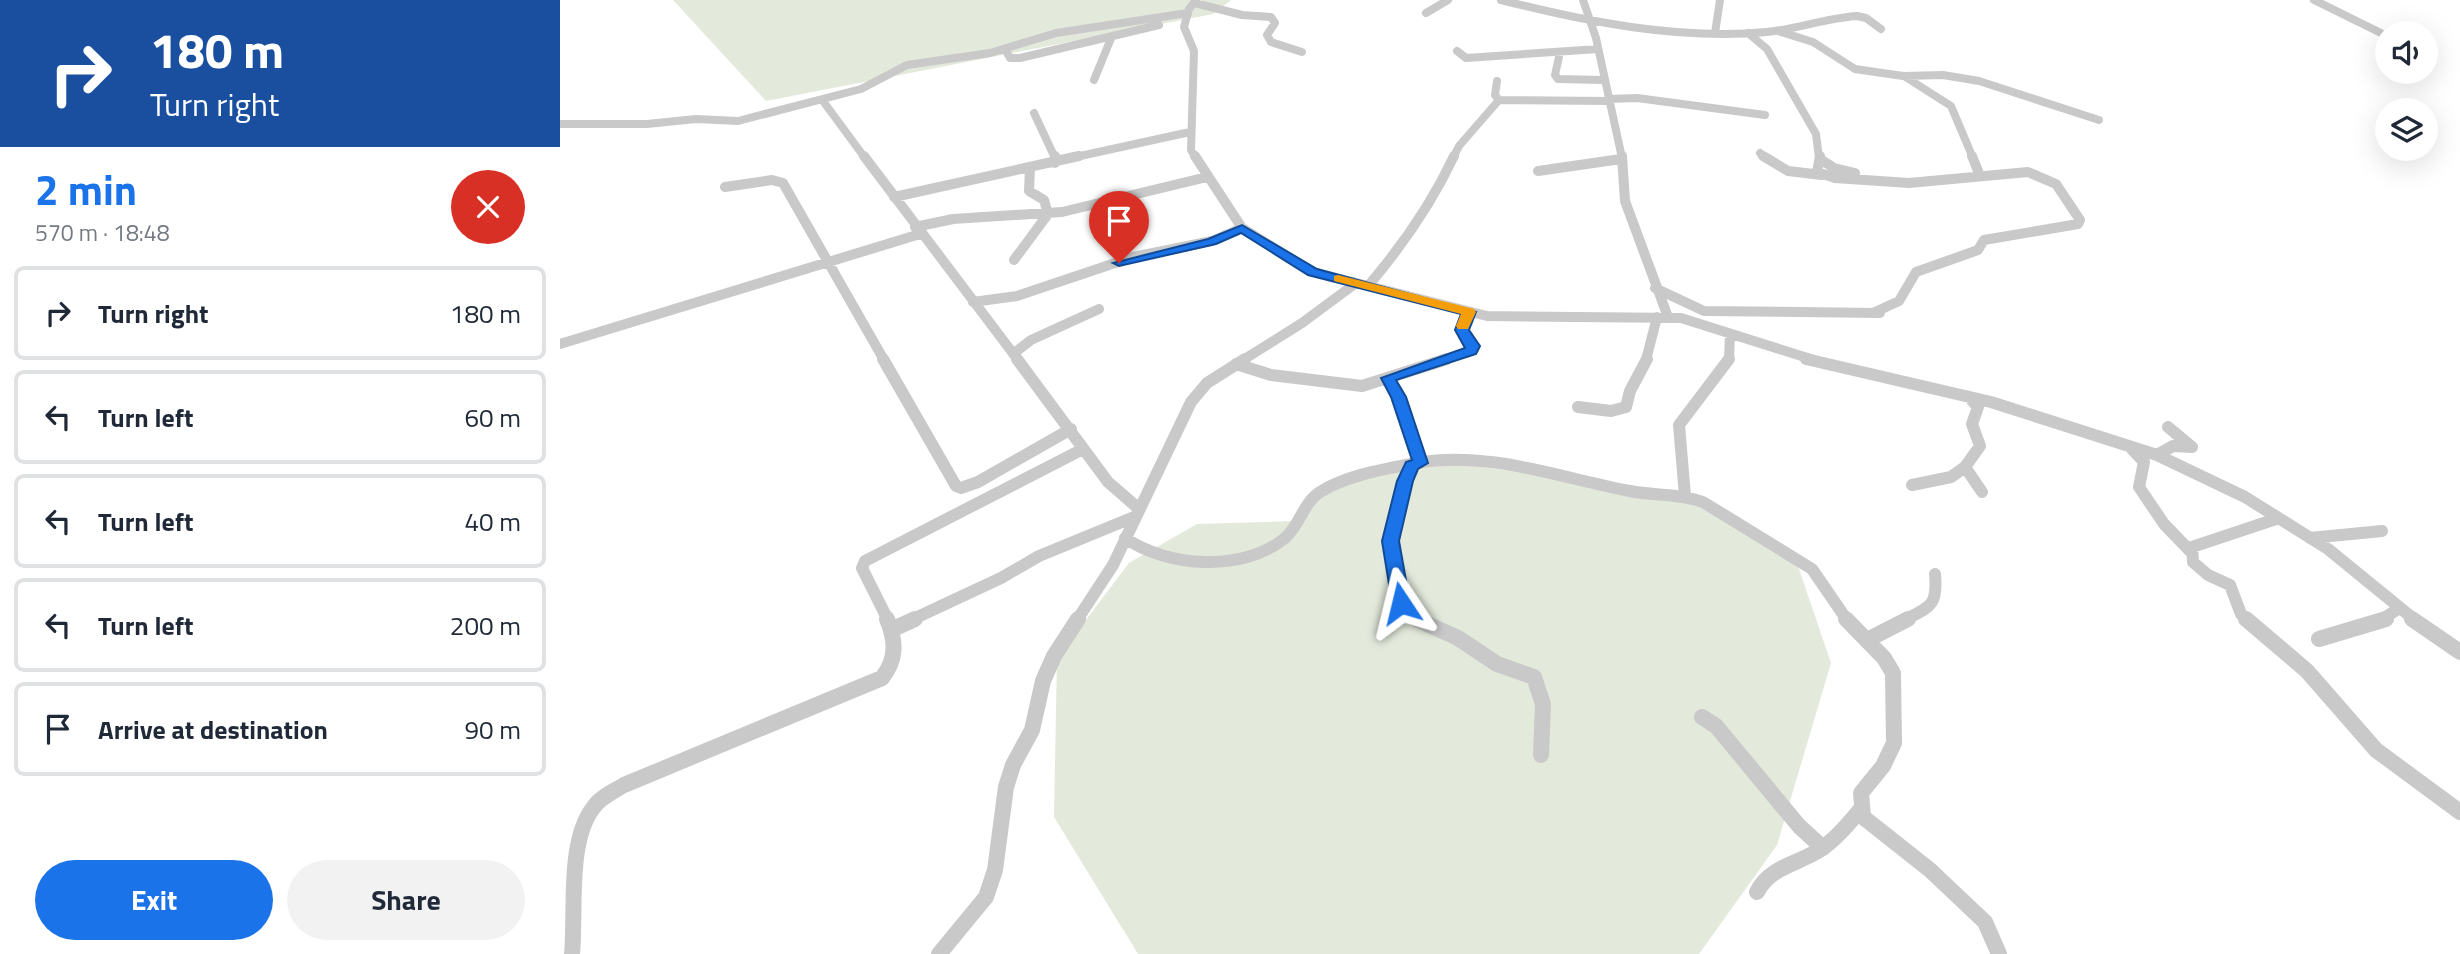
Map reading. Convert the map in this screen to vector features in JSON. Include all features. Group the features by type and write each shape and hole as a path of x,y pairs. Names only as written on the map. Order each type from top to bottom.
{"street":[{"path":"1426,13 1448,0"},
{"path":"1501,0 1589,18 1715,33 1778,31 1857,16 1866,18 1881,29"},
{"path":"1578,407 1611,411 1626,407 1630,391 1649,354 1663,317 1625,201 1621,147 1598,49 1583,0"},
{"path":"1715,33 1720,0"},
{"path":"2314,0 2321,7 2375,30"},
{"path":"1004,49 1008,57 1014,58 1112,36 1191,9"},
{"path":"1191,9 1184,27 1194,51 1191,150 1242,228 1313,272 1469,312 1516,317 1663,317 1704,324 1808,360 1991,402 2118,441 2219,482 2279,518 2350,566 2398,609 2460,652"},
{"path":"560,124 647,124 696,119 725,122 823,101 872,85 907,65 1004,49 1045,35 1191,9 1271,17 1275,23 1268,36 1271,43 1302,52"},
{"path":"1778,31 1813,42 1852,67 1903,76 1943,75 1979,81 2099,120"},
{"path":"1748,33 1767,49 1819,141 1820,159 1817,172 1822,175"},
{"path":"1094,80 1112,36"},
{"path":"1457,51 1466,58 1512,60 1598,49"},
{"path":"1560,52 1555,75 1558,79 1604,80"},
{"path":"1903,76 1951,106 1980,176"},
{"path":"1497,81 1495,95 1499,100"},
{"path":"939,954 986,897 995,870 1006,787 1013,765 1032,730 1043,681 1054,656 1113,565 1136,512 1195,396 1207,383 1362,284 1407,240 1418,219 1440,190 1459,146 1499,100 1637,98 1765,115"},
{"path":"823,101 1108,482 1136,512"},
{"path":"1034,113 1036,128 1054,150 1055,163"},
{"path":"894,197 1190,132"},
{"path":"1655,288 1704,311 1877,313 1899,301 1916,272 1978,250 1987,239 2080,223 2067,202 2065,191 2042,175 2018,171 1885,182 1786,170 1766,160 1760,153"},
{"path":"1538,171 1621,159"},
{"path":"1820,159 1834,168 1885,182"},
{"path":"1030,168 1029,191 1044,200 1048,214"},
{"path":"560,344 830,263 953,219 1048,214 1087,208 1207,177"},
{"path":"725,187 772,180 783,183 956,486 961,488 978,482 1070,429"},
{"path":"1014,260 1048,214"},
{"path":"973,302 1017,296 1133,257 1212,241 1242,228"},
{"path":"1013,354 1031,340 1098,309"},
{"path":"1704,311 1704,324"},
{"path":"1236,364 1271,375 1350,387 1374,384 1471,351 1473,346 1464,338 1462,330 1469,312"},
{"path":"1685,496 1683,457 1676,434 1679,425 1729,360 1730,334"},
{"path":"1388,378 1398,397 1416,464 1398,503 1390,541 1401,603 1412,617 1458,638 1497,664 1534,677 1539,684 1544,721 1541,755"},
{"path":"1912,485 1951,477 1965,467 1980,446 1972,424 1978,407 1971,399"},
{"path":"2157,455 2173,446 2192,447 2168,428"},
{"path":"2118,441 2140,456 2145,470 2139,487 2164,524 2191,552 2199,569 2230,585 2241,614 2306,671 2376,750 2460,812"},
{"path":"572,954 575,889 583,832 594,806 624,785 882,678 892,670 895,660 891,630 862,568 864,561 1083,449"},
{"path":"1125,538 1136,548 1150,553 1200,563 1222,562 1281,541 1294,530 1310,500 1324,491 1372,473 1444,460 1507,466 1635,492 1685,496 1703,502 1812,569 1847,620 1869,639 1893,673 1894,743 1883,766 1861,793 1861,809 1868,824 1930,870 1985,922 1999,954"},
{"path":"1965,467 1982,492"},
{"path":"891,630 1001,578 1039,556 1136,512"},
{"path":"2191,552 2192,547 2279,518"},
{"path":"2310,538 2382,531"},
{"path":"1869,639 1930,607 1937,594 1935,574"},
{"path":"2319,639 2386,619 2398,609"},
{"path":"1702,716 1716,726 1791,817 1823,848"},
{"path":"1757,892 1766,876 1806,860 1823,848 1861,809"}],"shaded area":[{"path":"673,0 1231,0 1213,14 766,101"},
{"path":"1453,462 1689,500 1798,566 1831,663 1777,845 1699,954 1138,954 1054,817 1057,658 1129,563 1197,524 1299,521 1318,498 1347,484 1404,470"}],"slow traffic":[{"path":"1338,279 1469,312 1463,326"}],"route":[{"path":"1119,263 1133,257 1212,241 1242,228 1313,272 1469,312 1462,330 1464,338 1473,346 1471,351 1388,378 1398,397 1420,463 1412,466 1405,481 1390,541 1401,603"}]}
